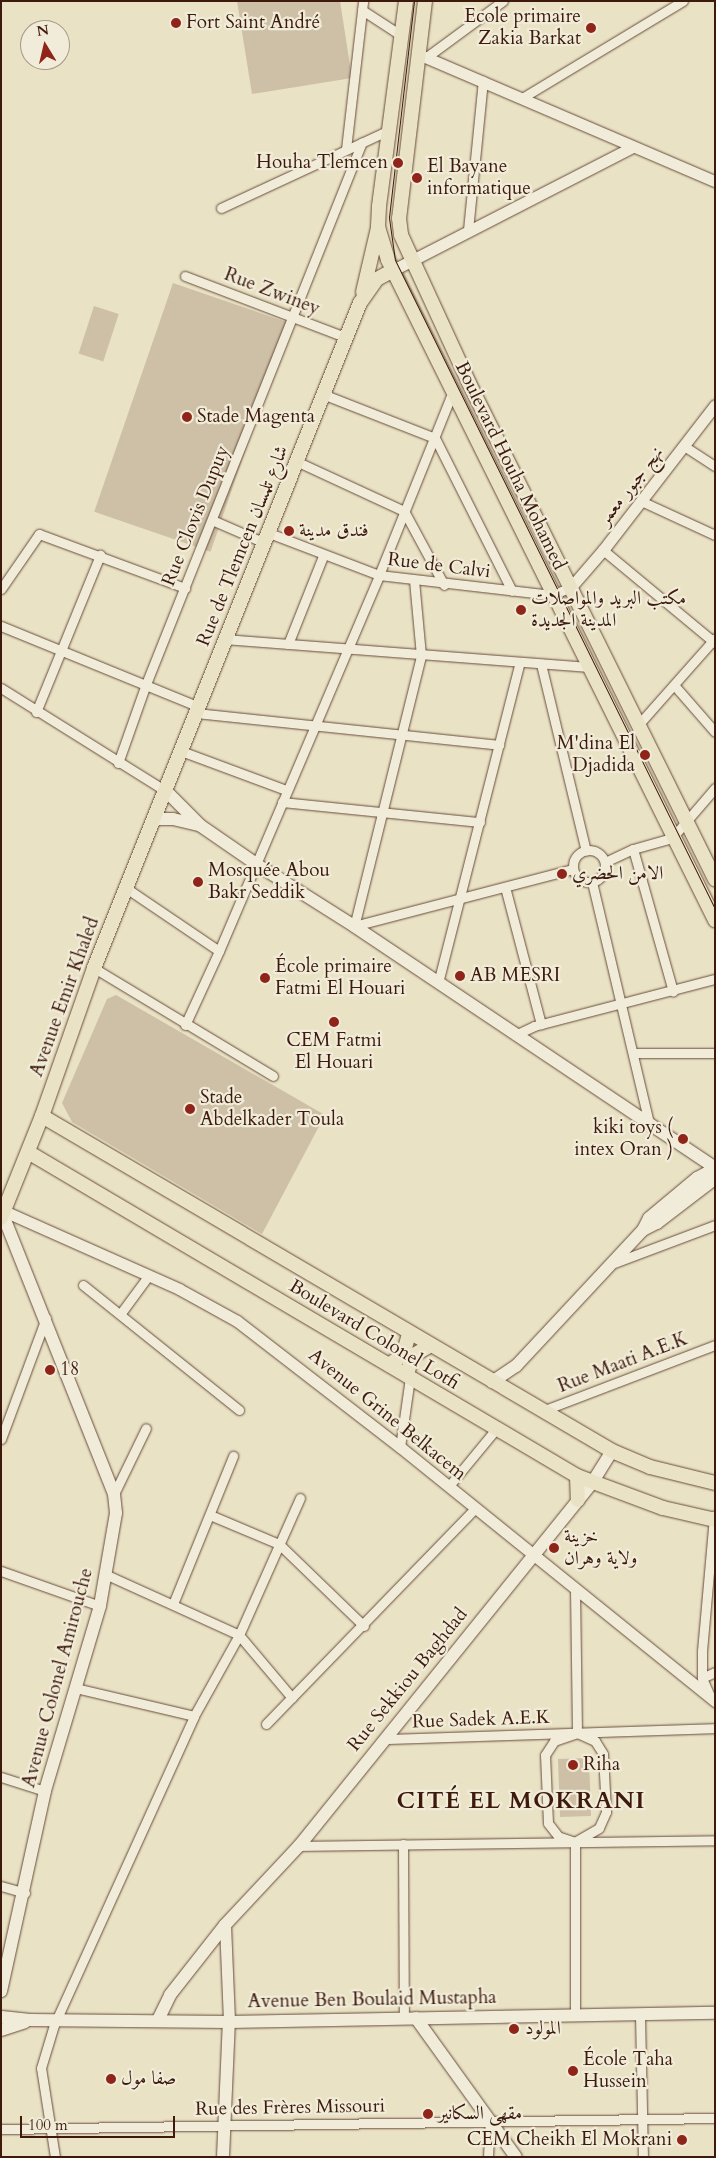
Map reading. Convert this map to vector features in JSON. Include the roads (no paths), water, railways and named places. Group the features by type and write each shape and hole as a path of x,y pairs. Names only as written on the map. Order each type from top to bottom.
{"main road":[{"path":"360,303 378,227 406,1"},
{"name":"Boulevard Houha Mohamed","path":"424,1 423,55 399,218 401,235 685,821 715,879"},
{"name":"Boulevard Houha Mohamed","path":"378,227 393,270 672,838 715,920"},
{"name":"Rue de Tlemcen شارع تلمسان","path":"166,791 360,303 377,279 393,270"},
{"path":"166,791 201,826 256,864 354,926 715,1168"},
{"name":"Avenue Emir Khaled","path":"2,1213 42,1116 94,968 166,791"},
{"path":"155,819 173,818 201,826"},
{"name":"Boulevard Colonel Lotfi","path":"42,1116 408,1334 612,1451 650,1467 715,1483"},
{"name":"Boulevard Colonel Lotfi","path":"28,1152 577,1476 663,1508 714,1518"},
{"path":"492,1382 516,1366 643,1230 649,1218 697,1178 710,1171 714,1172"},
{"name":"Avenue Colonel Amirouche","path":"2,1213 46,1318 114,1494 116,1514 107,1575 100,1606 45,1792 25,1893 2,1987"},
{"path":"389,1365 403,1356 408,1334"},
{"path":"409,1376 412,1356 429,1346"},
{"path":"507,1390 516,1366"},
{"name":"Rue Sekkiou Baghdad","path":"158,2020 170,1995 225,1925 299,1846 592,1483 612,1451"},
{"path":"577,1476 578,1500"},
{"name":"Avenue Ben Boulaid Mustapha","path":"30,2020 229,2022 715,2013"},
{"path":"1,2017 30,2020 1,2030 1,2017"},
{"path":"410,2018 516,2157"},
{"path":"223,2157 229,2022"}],"street":[{"path":"486,1 486,13"},
{"path":"423,55 503,1"},
{"path":"522,98 684,1"},
{"path":"362,6 402,36"},
{"path":"346,149 362,6"},
{"path":"423,55 715,182"},
{"path":"468,230 484,81"},
{"path":"221,208 389,130"},
{"name":"Rue Clovis Dupuy","path":"118,763 146,684 362,142"},
{"path":"393,270 411,259 632,147"},
{"name":"Rue Zwiney","path":"185,276 347,338"},
{"path":"184,1025 219,951 379,575 453,391"},
{"path":"324,395 435,438 512,591"},
{"name":"نهج جبور معمر","path":"571,586 603,550 715,405"},
{"path":"684,446 715,466"},
{"path":"298,462 404,512 444,585"},
{"path":"641,501 715,535"},
{"name":"Rue de Calvi","path":"212,520 379,575 444,585 552,594"},
{"path":"1,589 38,534 100,555 185,588"},
{"path":"603,550 714,641 639,724"},
{"path":"36,712 100,555"},
{"path":"288,644 323,556"},
{"path":"414,580 421,656 404,734 382,811 354,926 573,869"},
{"path":"552,594 571,586"},
{"path":"1,626 146,684 197,710 314,727 404,734 499,745"},
{"path":"225,639 347,648 421,656 588,667"},
{"path":"438,983 520,662"},
{"path":"541,664 586,851"},
{"path":"674,685 715,732"},
{"path":"1,688 36,712 166,791"},
{"path":"181,751 286,790"},
{"path":"604,862 632,849 672,838 715,788"},
{"path":"282,802 480,822"},
{"path":"632,849 673,991"},
{"path":"586,851 596,852 604,862 601,877 592,882 581,880 573,869 574,860 586,851"},
{"path":"592,882 635,1053 649,1124"},
{"path":"504,887 541,1024"},
{"path":"126,888 219,951"},
{"path":"94,968 184,1025 273,1076"},
{"path":"515,1035 541,1024 715,979"},
{"path":"635,1053 715,1053"},
{"name":"Avenue Grine Belkacem","path":"2,1213 149,1275 237,1321 449,1486 474,1509 533,1554 713,1700"},
{"path":"611,1264 715,1225"},
{"path":"121,1313 149,1275"},
{"path":"82,1285 121,1313 239,1410"},
{"path":"1,1439 46,1318"},
{"name":"Rue Maati A.E.K","path":"542,1411 715,1345"},
{"path":"400,1447 409,1376"},
{"path":"114,1494 146,1428"},
{"path":"449,1486 496,1429"},
{"path":"173,1604 233,1456"},
{"path":"55,2157 41,2068 42,2055 194,1716 238,1635 300,1498"},
{"path":"266,1724 364,1626 474,1509"},
{"path":"210,1514 279,1544 364,1626"},
{"path":"713,1700 702,1678 702,1662 714,1518"},
{"path":"1,1571 100,1606"},
{"path":"107,1575 238,1635 292,1698"},
{"path":"575,1589 577,1732"},
{"path":"676,1671 693,1673 702,1662"},
{"path":"702,1678 715,1672"},
{"path":"76,1688 194,1716"},
{"name":"Rue Sadek A.E.K","path":"385,1739 715,1728"},
{"path":"577,1732 596,1741 603,1754 606,1812 599,1828 575,1842 558,1836 548,1823 545,1755 554,1742 577,1732"},
{"path":"1,1777 45,1792"},
{"path":"299,1846 715,1840"},
{"path":"575,1842 575,2016"},
{"path":"404,1844 410,2018"},
{"path":"1,1886 25,1893"},
{"path":"225,1925 229,2022"},
{"path":"640,2015 643,2157"},
{"name":"Rue des Frères Missouri","path":"1,2129 715,2118"},
{"path":"488,2157 490,2122"}],"tram line":[{"path":"414,1 389,218 395,260 715,909"}],"place":[{"name":"Fort Saint André","path":"176,23"},
{"name":"Ecole primaire Zakia Barkat","path":"591,28"},
{"name":"Houha Tlemcen","path":"398,163"},
{"name":"El Bayane informatique","path":"417,178"},
{"name":"Stade Magenta","path":"187,417"},
{"name":"فندق مدينة","path":"289,531"},
{"name":"مكتب البريد والمواصلات المدينة الجديدة","path":"521,610"},
{"name":"M'dina El Djadida","path":"645,755"},
{"name":"الامن الحضري","path":"562,874"},
{"name":"Mosquée Abou Bakr Seddik","path":"198,882"},
{"name":"AB MESRI","path":"460,976"},
{"name":"École primaire Fatmi El Houari","path":"265,978"},
{"name":"CEM Fatmi El Houari","path":"334,1022"},
{"name":"Stade Abdelkader Toula","path":"190,1109"},
{"name":"kiki toys ( intex Oran )","path":"683,1139"},
{"name":"18","path":"50,1370"},
{"name":"خزينة ولاية وهران","path":"554,1548"},
{"name":"Riha","path":"573,1765"},
{"name":"المولود","path":"514,2029"},
{"name":"École Taha Hussein","path":"573,2071"},
{"name":"صفا مول","path":"111,2079"},
{"name":"مقهى السكانير","path":"428,2114"},
{"name":"CEM Cheikh El Mokrani","path":"682,2140"}],"district":[{"name":"CITÉ EL MOKRANI","path":"521,1801"}]}
